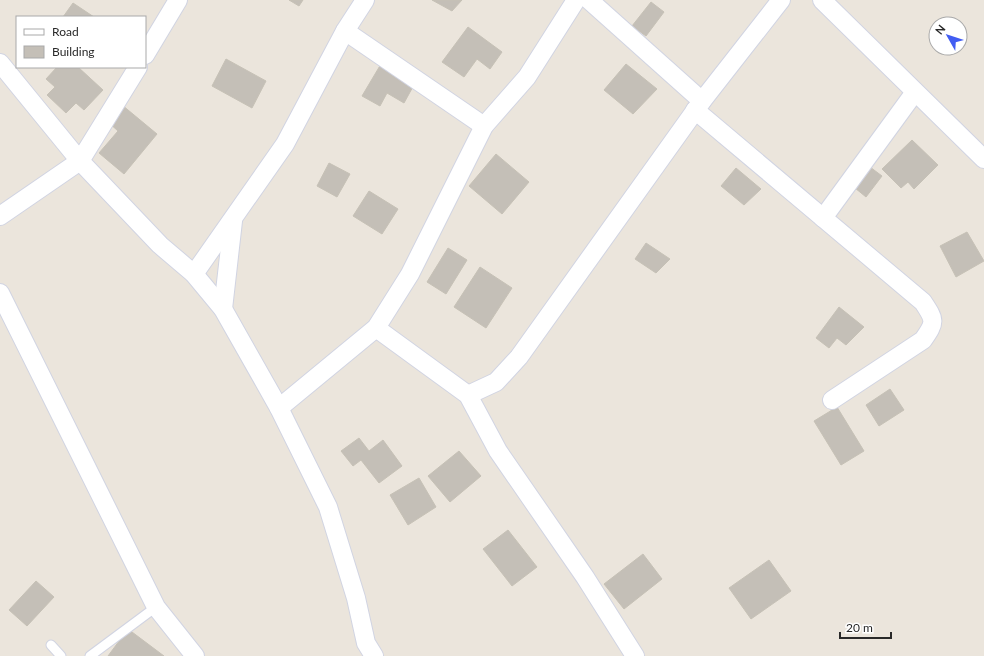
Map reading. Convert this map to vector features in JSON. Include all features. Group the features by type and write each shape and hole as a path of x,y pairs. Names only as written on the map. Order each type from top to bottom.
{"street":[{"path":"146,53 178,0"},
{"path":"194,274 285,144 345,31 365,0"},
{"path":"279,408 376,328 410,274 484,126 527,78 576,0"},
{"path":"589,0 699,106 823,218 923,302 932,315 932,327 923,340 832,400"},
{"path":"468,395 496,382 519,357 699,106 781,0"},
{"path":"822,0 984,159"},
{"path":"345,31 484,126"},
{"path":"0,63 80,161 160,245 194,274 223,310 279,408 328,507 356,598 366,642 374,656"},
{"path":"0,216 80,161 137,68"},
{"path":"823,218 915,92"},
{"path":"223,310 234,218"},
{"path":"0,293 156,607 195,656"},
{"path":"376,328 468,395 498,451 585,577 635,656"}],"lane":[{"path":"90,656 156,607"},
{"path":"51,645 61,656"}],"building":[{"path":"289,0 303,0 299,6"},
{"path":"432,0 462,0 452,11"},
{"path":"651,2 664,12 646,36 632,26"},
{"path":"73,3 92,16 64,16"},
{"path":"468,27 502,52 490,69 477,59 464,77 442,62"},
{"path":"226,59 266,81 252,108 212,86"},
{"path":"381,64 415,83 404,103 387,93 380,106 362,96"},
{"path":"626,64 657,89 633,114 604,90"},
{"path":"56,68 79,68 103,90 84,110 76,103 66,113 47,95 55,87 46,79"},
{"path":"122,105 157,134 124,174 99,153 118,131 108,122"},
{"path":"912,140 938,165 914,189 908,182 901,188 882,169"},
{"path":"496,154 529,182 502,214 469,186"},
{"path":"329,163 350,174 337,197 317,186"},
{"path":"870,167 882,176 866,197 855,188"},
{"path":"736,168 761,189 744,205 721,186"},
{"path":"369,191 398,209 382,234 353,216"},
{"path":"967,232 984,261 956,277 940,246"},
{"path":"646,243 670,259 656,273 635,259"},
{"path":"448,248 467,260 446,294 427,282"},
{"path":"480,267 512,288 486,328 454,307"},
{"path":"839,307 864,327 846,345 837,338 829,348 816,338"},
{"path":"890,389 904,410 879,426 866,405"},
{"path":"837,407 864,451 841,465 814,421"},
{"path":"359,438 369,451 383,440 402,466 379,483 361,460 353,466 341,451"},
{"path":"459,451 481,476 450,502 428,476"},
{"path":"419,478 436,507 408,525 390,495"},
{"path":"508,530 537,567 512,586 483,549"},
{"path":"643,554 662,579 624,609 604,584"},
{"path":"769,560 791,591 751,619 729,588"},
{"path":"36,581 54,597 27,626 9,610"},
{"path":"128,629 164,656 108,656"}]}
